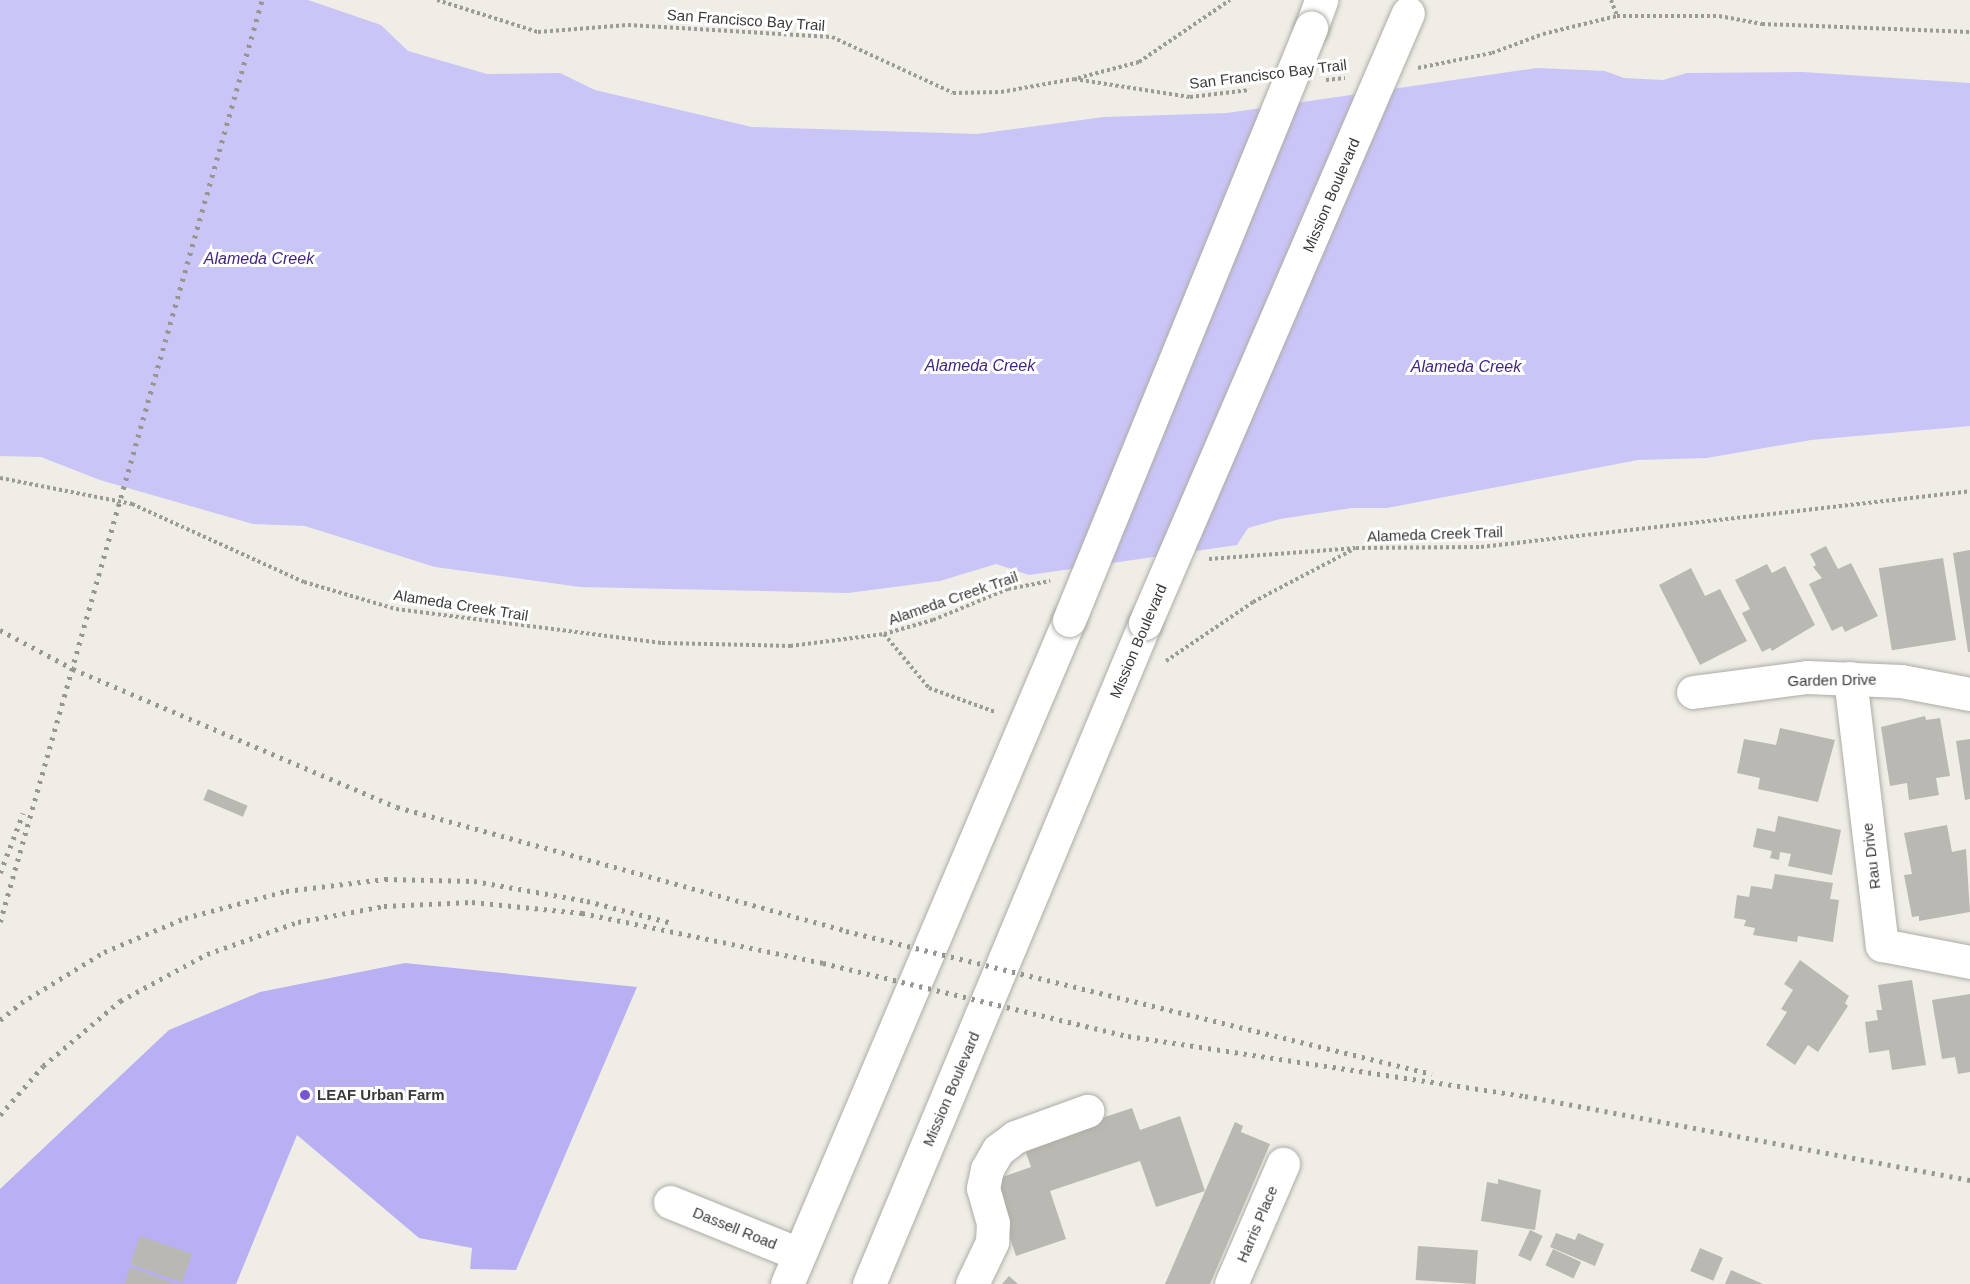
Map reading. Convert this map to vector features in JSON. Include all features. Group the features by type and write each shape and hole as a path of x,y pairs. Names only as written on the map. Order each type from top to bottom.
{"main road":[{"name":"Mission Boulevard","path":"869,1284 1145,623 1411,7"},
{"path":"787,1284 1028,723 1316,14"},
{"name":"Garden Drive","path":"1693,692 1807,677 1901,681 1970,694"},
{"name":"Rau Drive","path":"1850,678 1882,945 1970,962"},
{"path":"972,1284 992,1242 993,1223 983,1188 987,1169 998,1150 1015,1137 1087,1111"},
{"name":"Harris Place","path":"1231,1284 1283,1164"},
{"name":"Dassell Road","path":"670,1202 799,1254"}],"path":[{"name":"San Francisco Bay Trail","path":"437,0 538,32 628,25 832,38 953,93 1001,92 1074,79 1190,97 1254,89"},
{"path":"1074,79 1139,62 1230,0"},
{"path":"1611,0 1617,16"},
{"path":"1408,69 1492,53 1543,34 1617,16 1696,15 1762,24 1970,32"},
{"name":"San Francisco Bay Trail","path":"1313,82 1348,77"},
{"name":"Alameda Creek Trail","path":"0,478 132,504 304,582 396,609 662,643 790,646 884,634 933,620 1008,589 1057,580"},
{"name":"Alameda Creek Trail","path":"1205,559 1356,548 1481,547 1970,491"},
{"path":"1162,665 1253,602 1356,548"},
{"path":"884,634 929,688 1028,723"}],"shaded area":[{"path":"405,963 637,987 516,1270 470,1269 472,1248 419,1238 297,1135 236,1284 0,1284 0,1189 169,1030 260,992"}],"water":[{"name":"Alameda Creek","path":"0,0 308,0 381,25 408,51 487,74 560,73 595,90 752,127 977,134 1104,117 1227,113 1537,68 1605,71 1624,78 1663,80 1687,73 1803,72 1970,83 1970,426 1811,440 1707,458 1638,460 1387,508 1352,508 1280,519 1248,528 1237,545 1029,575 996,564 940,581 848,593 580,587 435,567 305,526 253,524 100,480 41,457 0,456"}],"building":[{"path":"1826,546 1838,569 1851,563 1878,616 1845,632 1842,626 1832,631 1809,584 1822,578 1813,567 1816,565 1810,554"},
{"path":"1970,550 1970,652 1968,652 1953,553"},
{"path":"1943,558 1956,640 1892,650 1879,568"},
{"path":"1767,564 1772,573 1785,566 1815,625 1772,651 1770,648 1762,652 1742,613 1750,609 1735,580"},
{"path":"1691,568 1705,596 1720,589 1747,641 1700,665 1659,585"},
{"path":"1925,716 1926,720 1940,718 1950,776 1936,778 1939,795 1909,800 1907,783 1890,786 1881,727"},
{"path":"1780,728 1835,740 1818,802 1758,789 1760,778 1737,773 1744,739 1776,745"},
{"path":"1970,739 1970,799 1965,800 1956,741"},
{"path":"208,789 248,806 243,817 203,800"},
{"path":"1778,816 1841,830 1832,875 1788,866 1791,854 1780,852 1779,860 1770,858 1772,851 1753,847 1757,828 1775,832"},
{"path":"1947,825 1952,852 1966,849 1970,912 1919,921 1919,916 1912,917 1904,875 1912,874 1904,833"},
{"path":"1775,874 1833,883 1830,899 1839,900 1833,942 1798,936 1797,942 1753,935 1755,928 1744,926 1746,920 1734,918 1737,895 1749,897 1751,886 1772,889"},
{"path":"1800,960 1849,996 1845,1003 1848,1006 1818,1052 1808,1045 1795,1065 1766,1045 1787,1012 1781,1009 1793,990 1784,984"},
{"path":"1912,980 1926,1065 1892,1070 1889,1050 1869,1053 1865,1022 1878,1020 1876,1010 1882,1010 1878,985"},
{"path":"1970,994 1970,1072 1958,1074 1955,1057 1942,1059 1932,1000"},
{"path":"1132,1108 1140,1130 1180,1116 1205,1191 1156,1207 1140,1161 1050,1191 1066,1239 1016,1256 991,1181 1031,1167 1023,1144"},
{"path":"1235,1122 1243,1126 1241,1132 1270,1144 1210,1284 1165,1284"},
{"path":"1498,1179 1541,1190 1535,1230 1481,1221 1487,1182 1498,1184"},
{"path":"1530,1230 1543,1236 1531,1261 1518,1255"},
{"path":"1556,1233 1575,1240 1578,1233 1604,1244 1595,1266 1550,1247"},
{"path":"140,1236 192,1254 182,1282 130,1264"},
{"path":"1418,1246 1478,1250 1475,1284 1416,1280"},
{"path":"1700,1248 1723,1258 1713,1281 1690,1271"},
{"path":"1553,1249 1581,1262 1573,1278 1545,1265"},
{"path":"130,1267 176,1284 125,1284"},
{"path":"1731,1270 1763,1284 1725,1284"},
{"path":"1009,1276 1018,1284 1002,1284"}],"railway":[{"path":"0,922 262,0"},
{"path":"0,630 73,669 397,807 846,931 1432,1074"},
{"path":"0,873 23,813"},
{"path":"0,1020 21,1003 104,952 185,918 286,891 385,879 474,881 587,901 672,923"},
{"path":"0,1115 43,1066 120,1001 207,954 298,922 384,906 472,902 582,913 823,963 1128,1036 1525,1096 1970,1180"}],"place":[{"name":"LEAF Urban Farm","path":"305,1095"}]}
